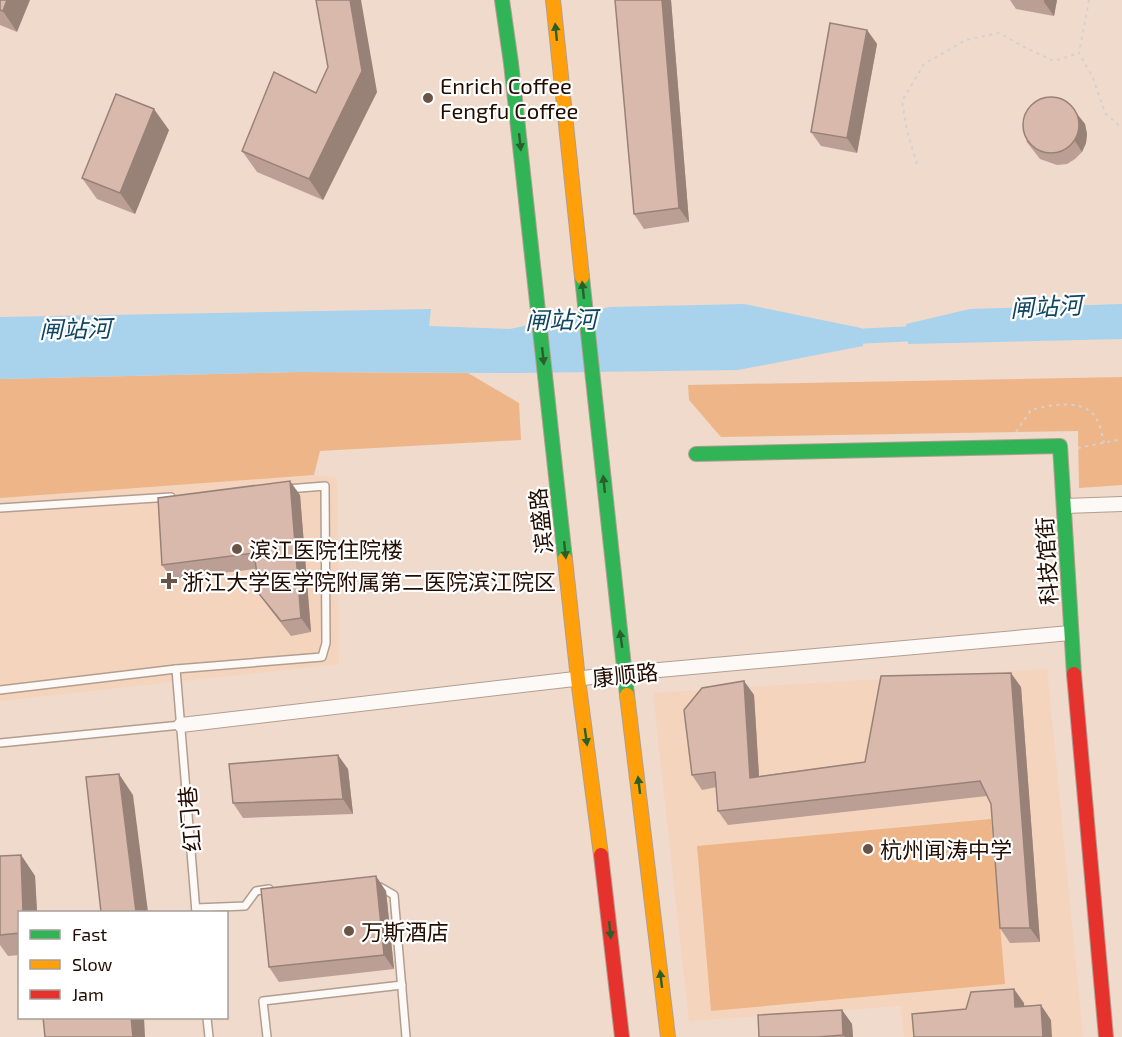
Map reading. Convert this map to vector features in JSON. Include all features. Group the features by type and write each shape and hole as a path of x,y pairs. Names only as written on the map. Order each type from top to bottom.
{"main road":[{"name":"滨盛路","path":"502,0 511,63 578,679 606,891 622,1037"},
{"path":"553,0 616,604 668,1037"},
{"path":"696,454 1060,446 1061,452"},
{"name":"科技馆街","path":"1061,452 1070,633 1106,1037"}],"street":[{"path":"1065,506 1122,504"},
{"name":"康顺路","path":"181,725 626,673 1070,633"}],"lane":[{"path":"0,690 176,669 322,657 326,643 325,486 279,489"},
{"path":"0,508 176,496"},
{"name":"红门巷","path":"176,669 196,910"},
{"path":"0,743 181,725"},
{"path":"376,885 394,895 406,1037"},
{"path":"196,910 245,906 256,891 278,889"},
{"path":"267,1037 263,1001 402,986"},
{"path":"207,1019 209,1037"}],"path":[{"path":"1089,0 1079,52 1093,78 1105,113 1122,128"},
{"path":"917,164 907,131 902,101 924,64 966,40 999,33 1054,61 1079,52"},
{"path":"1009,447 1017,430 1031,410 1055,404 1085,407 1097,418 1104,443"},
{"path":"1061,452 1122,439"}],"shaded area":[{"path":"301,372 468,373 519,403 521,440 320,451 314,475 0,498 0,379"},
{"path":"1122,377 1122,485 1079,488 1078,431 721,437 689,400 688,385"},
{"name":"浙江大学医学院附属第二医院滨江院区","path":"314,475 337,478 339,664 0,701 0,498"},
{"name":"杭州闻涛中学","path":"1047,669 1083,1037 904,1037 901,1006 689,1021 653,693"},
{"path":"991,819 1005,984 711,1011 697,846"}],"water":[{"path":"744,304 861,328 863,346 738,370 517,373 301,372 0,379 0,317 431,309 429,326 510,329 610,307"},
{"path":"1122,304 1122,339 908,344 906,324 970,309"}],"building":[{"path":"0,0 7,0 3,11 0,10"},
{"path":"316,0 350,0 362,71 309,179 242,151 274,72 316,93 328,67"},
{"path":"615,0 662,0 679,208 634,214"},
{"path":"830,23 867,30 847,138 811,132"},
{"path":"116,94 154,109 120,193 82,178"},
{"path":"1045,97 1057,97 1067,101 1075,109 1079,125 1075,141 1067,149 1057,153 1045,153 1035,149 1027,141 1023,131 1023,119 1027,109 1035,101"},
{"name":"滨江医院住院楼","path":"290,481 301,618 281,621 260,595 254,553 162,565 158,498"},
{"path":"1011,673 1030,928 1000,928 991,804 980,781 718,811 715,772 692,775 684,710 702,688 744,681 750,778 865,762 881,676"},
{"path":"338,755 343,799 233,803 229,764"},
{"path":"119,774 136,911 101,911 86,777"},
{"path":"21,855 23,911 18,911 18,933 0,935 0,856"},
{"path":"376,876 384,955 269,967 261,889"},
{"path":"1014,989 1015,1007 1041,1005 1043,1037 914,1037 912,1014 966,1009 971,992"},
{"path":"842,1010 843,1035 759,1037 758,1015"},
{"path":"43,1019 131,1019 133,1037 45,1037"}],"waterway":[{"name":"闸站河","path":"843,337 927,333"}],"traffic: fast":[{"path":"502,0 511,63 565,559"},
{"path":"582,277 627,695"},
{"path":"696,454 1060,446 1074,674"}],"traffic: slow":[{"path":"553,0 582,277"},
{"path":"565,559 601,855"},
{"path":"627,695 668,1037"}],"traffic: jam":[{"path":"1074,674 1106,1037"},
{"path":"601,855 622,1037"}],"place":[{"name":"Enrich Coffee Fengfu Coffee","path":"428,98"},
{"name":"滨江医院住院楼","path":"237,549"},
{"name":"浙江大学医学院附属第二医院滨江院区","path":"169,581"},
{"name":"杭州闻涛中学","path":"868,849"},
{"name":"万斯酒店","path":"349,931"}]}
